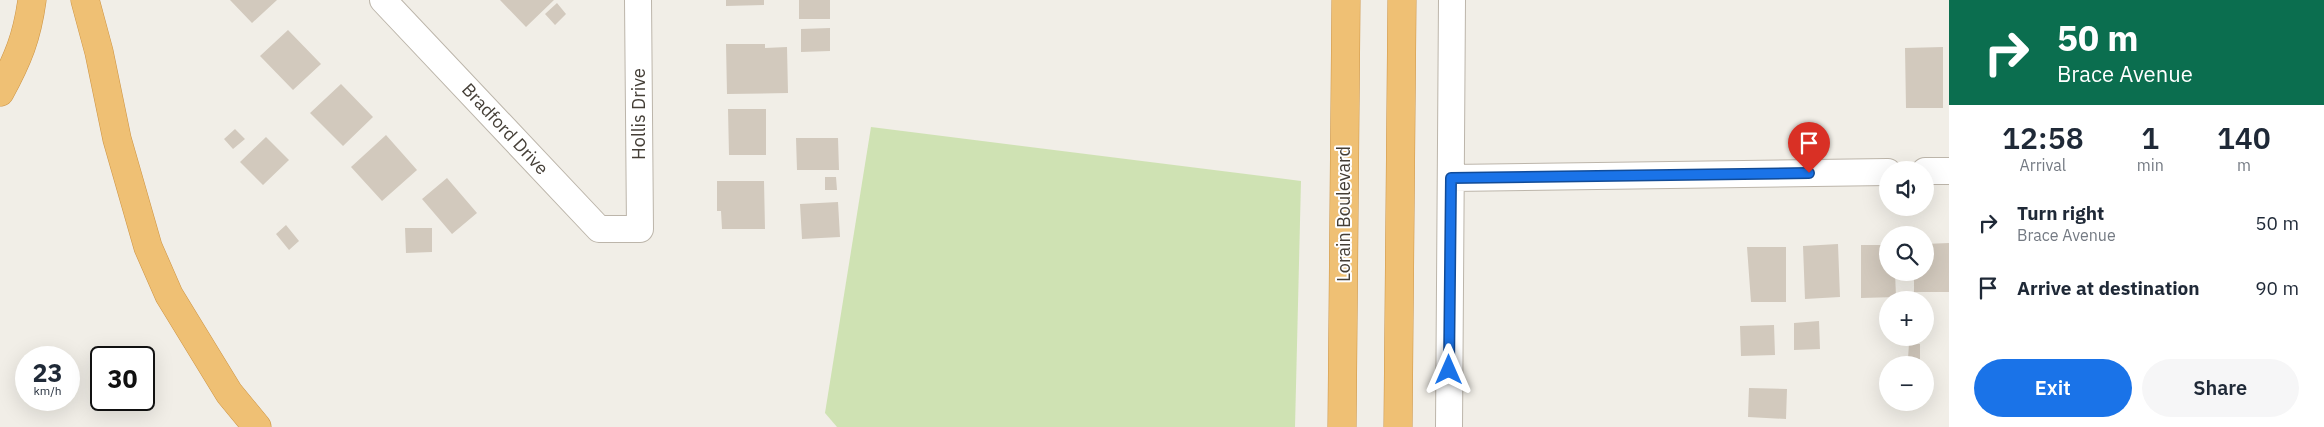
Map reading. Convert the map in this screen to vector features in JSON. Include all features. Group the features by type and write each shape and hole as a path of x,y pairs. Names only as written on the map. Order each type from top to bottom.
{"highway":[{"path":"0,92 17,61 25,38 32,0"},
{"path":"85,0 99,52 117,139 148,247 174,303 229,393 257,427"},
{"name":"Lorain Boulevard","path":"1342,427 1346,0"},
{"path":"1398,427 1402,0"}],"street":[{"name":"Bradford Drive","path":"384,0 599,229 640,229"},
{"name":"Hollis Drive","path":"638,0 640,229"},
{"path":"1449,427 1452,0"},
{"path":"1934,171 1949,171"},
{"path":"1451,178 1879,172"}],"green space":[{"path":"871,127 1301,181 1295,427 837,427 825,413"}],"building":[{"path":"230,0 277,0 252,23"},
{"path":"500,0 554,0 526,27"},
{"path":"726,0 764,0 764,5 726,6"},
{"path":"799,0 830,0 830,19 799,19"},
{"path":"557,3 566,14 555,25 545,14"},
{"path":"830,28 830,51 801,52 801,29"},
{"path":"288,30 321,64 293,90 260,56"},
{"path":"726,44 765,44 765,48 787,47 788,93 727,94"},
{"path":"1943,47 1943,108 1906,108 1905,48"},
{"path":"341,84 373,117 343,146 310,113"},
{"path":"728,109 766,109 766,155 729,155"},
{"path":"235,129 245,139 233,149 224,139"},
{"path":"386,135 417,170 382,201 351,167"},
{"path":"266,137 289,160 263,185 240,162"},
{"path":"796,138 838,138 839,170 797,170"},
{"path":"825,177 836,177 837,190 825,190"},
{"path":"447,178 477,213 452,234 422,199"},
{"path":"717,181 764,181 765,229 722,229 721,211 717,211"},
{"path":"838,202 840,237 802,239 800,204"},
{"path":"286,225 299,241 289,250 276,234"},
{"path":"405,228 432,228 432,252 406,253"},
{"path":"1949,243 1949,292 1914,291 1914,281 1934,281 1934,244"},
{"path":"1838,244 1840,297 1805,299 1803,246"},
{"path":"1861,245 1879,245 1879,281 1895,281 1896,291 1879,291 1879,297 1861,298"},
{"path":"1747,247 1786,247 1786,302 1751,302"},
{"path":"1819,321 1820,349 1794,350 1794,323"},
{"path":"1774,325 1775,355 1741,356 1740,326"},
{"path":"1909,346 1920,346 1920,356 1908,356"},
{"path":"1749,388 1787,389 1786,419 1748,417"}],"route":[{"path":"1449,370 1451,178 1809,173"}]}
